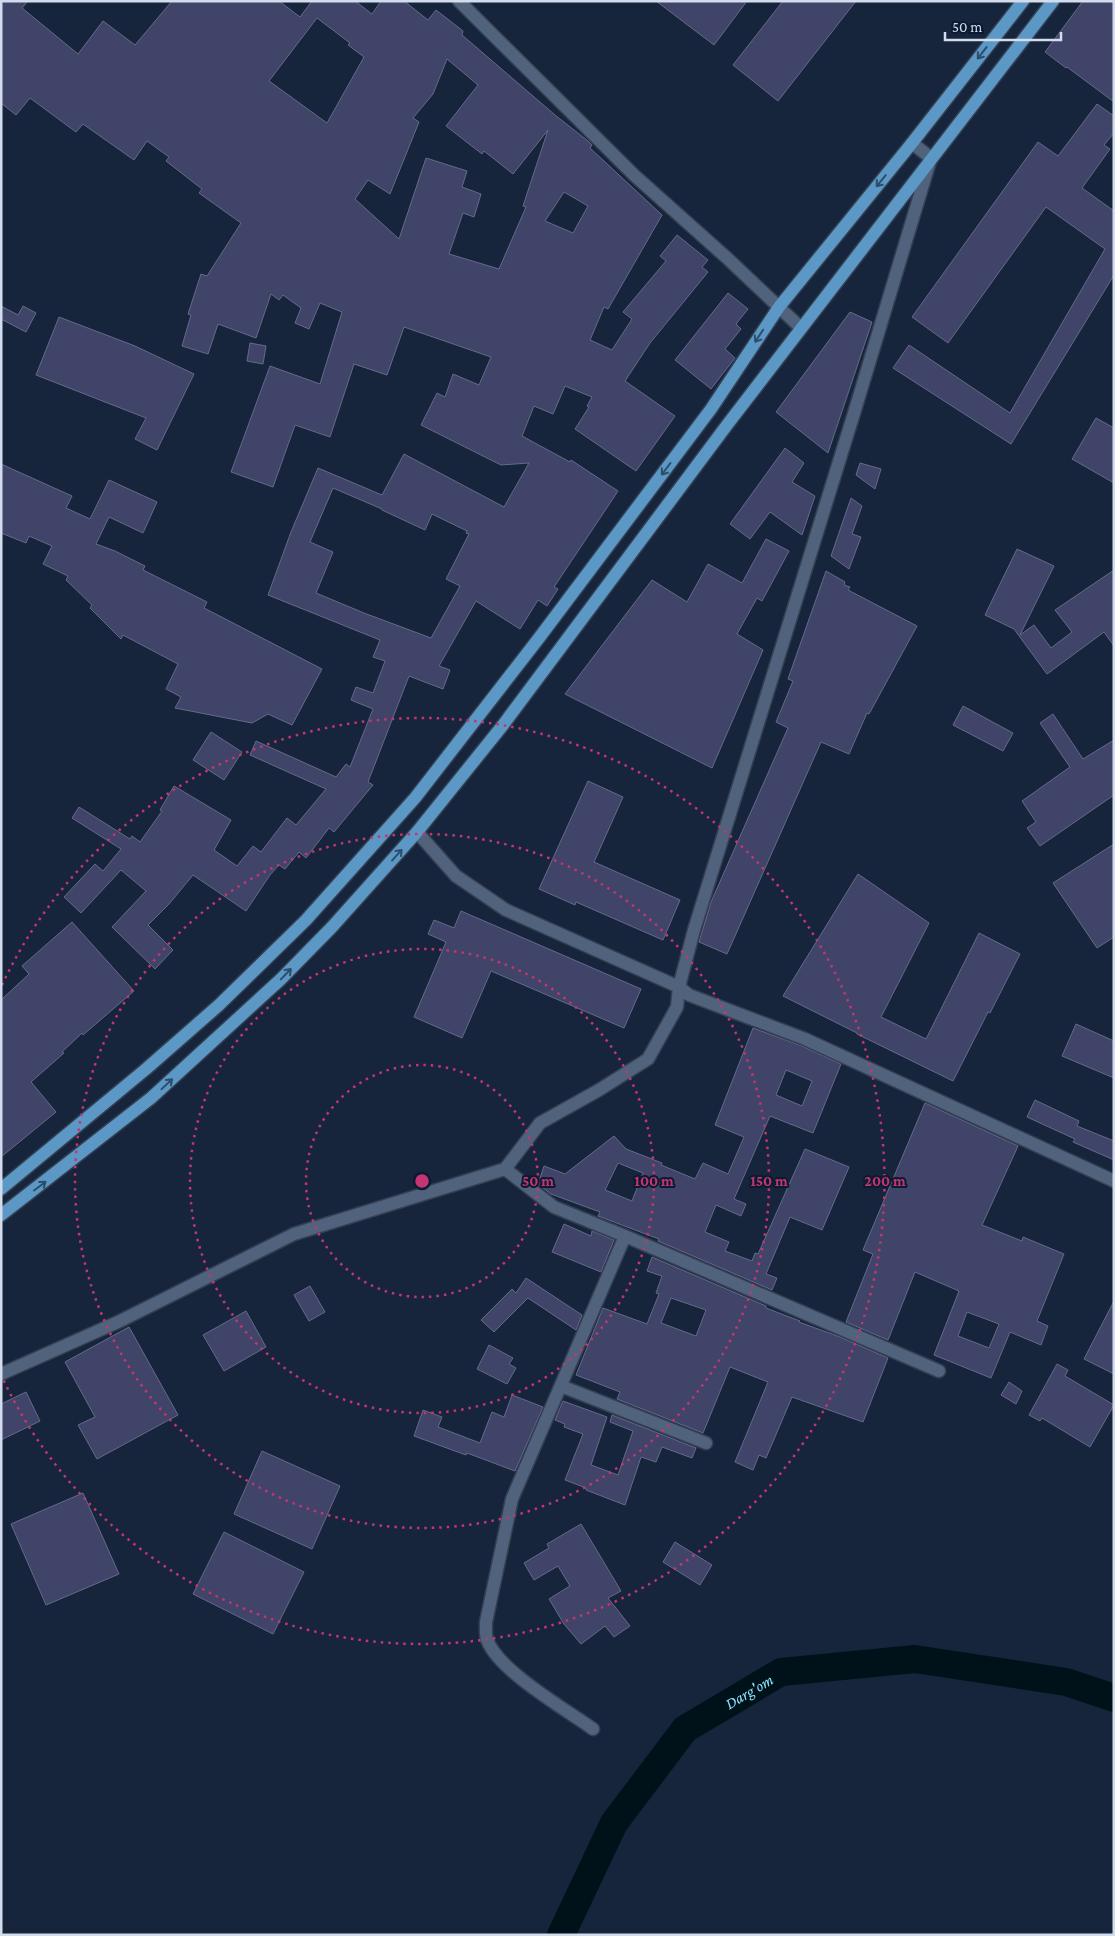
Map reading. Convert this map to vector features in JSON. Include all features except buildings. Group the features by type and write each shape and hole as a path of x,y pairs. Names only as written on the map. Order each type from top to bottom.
{"main road":[{"path":"1,1189 153,1063 219,1004 306,920 415,798 612,542 711,409 779,307 912,143 1023,1"},
{"path":"1,1215 151,1098 281,979 332,926 416,832 503,725 801,328 1053,1"},
{"path":"612,542 630,554"}],"street":[{"path":"458,1 634,175 727,258 801,328"},
{"path":"1,1374 118,1322 294,1234 505,1169 540,1123 599,1090 648,1059 677,1007 679,988 694,930 856,410 931,158 912,143"},
{"path":"416,832 456,876 506,910 679,988 690,995 805,1039 1114,1181"},
{"path":"505,1169 554,1208 625,1236 939,1371"},
{"path":"593,1729 520,1678 503,1662 487,1641 486,1622 512,1500 625,1236"},
{"path":"561,1386 706,1442"}],"waterway":[{"name":"Darg'om","path":"561,1935 614,1823 685,1729 781,1672 915,1659 1066,1682 1114,1698"}]}
